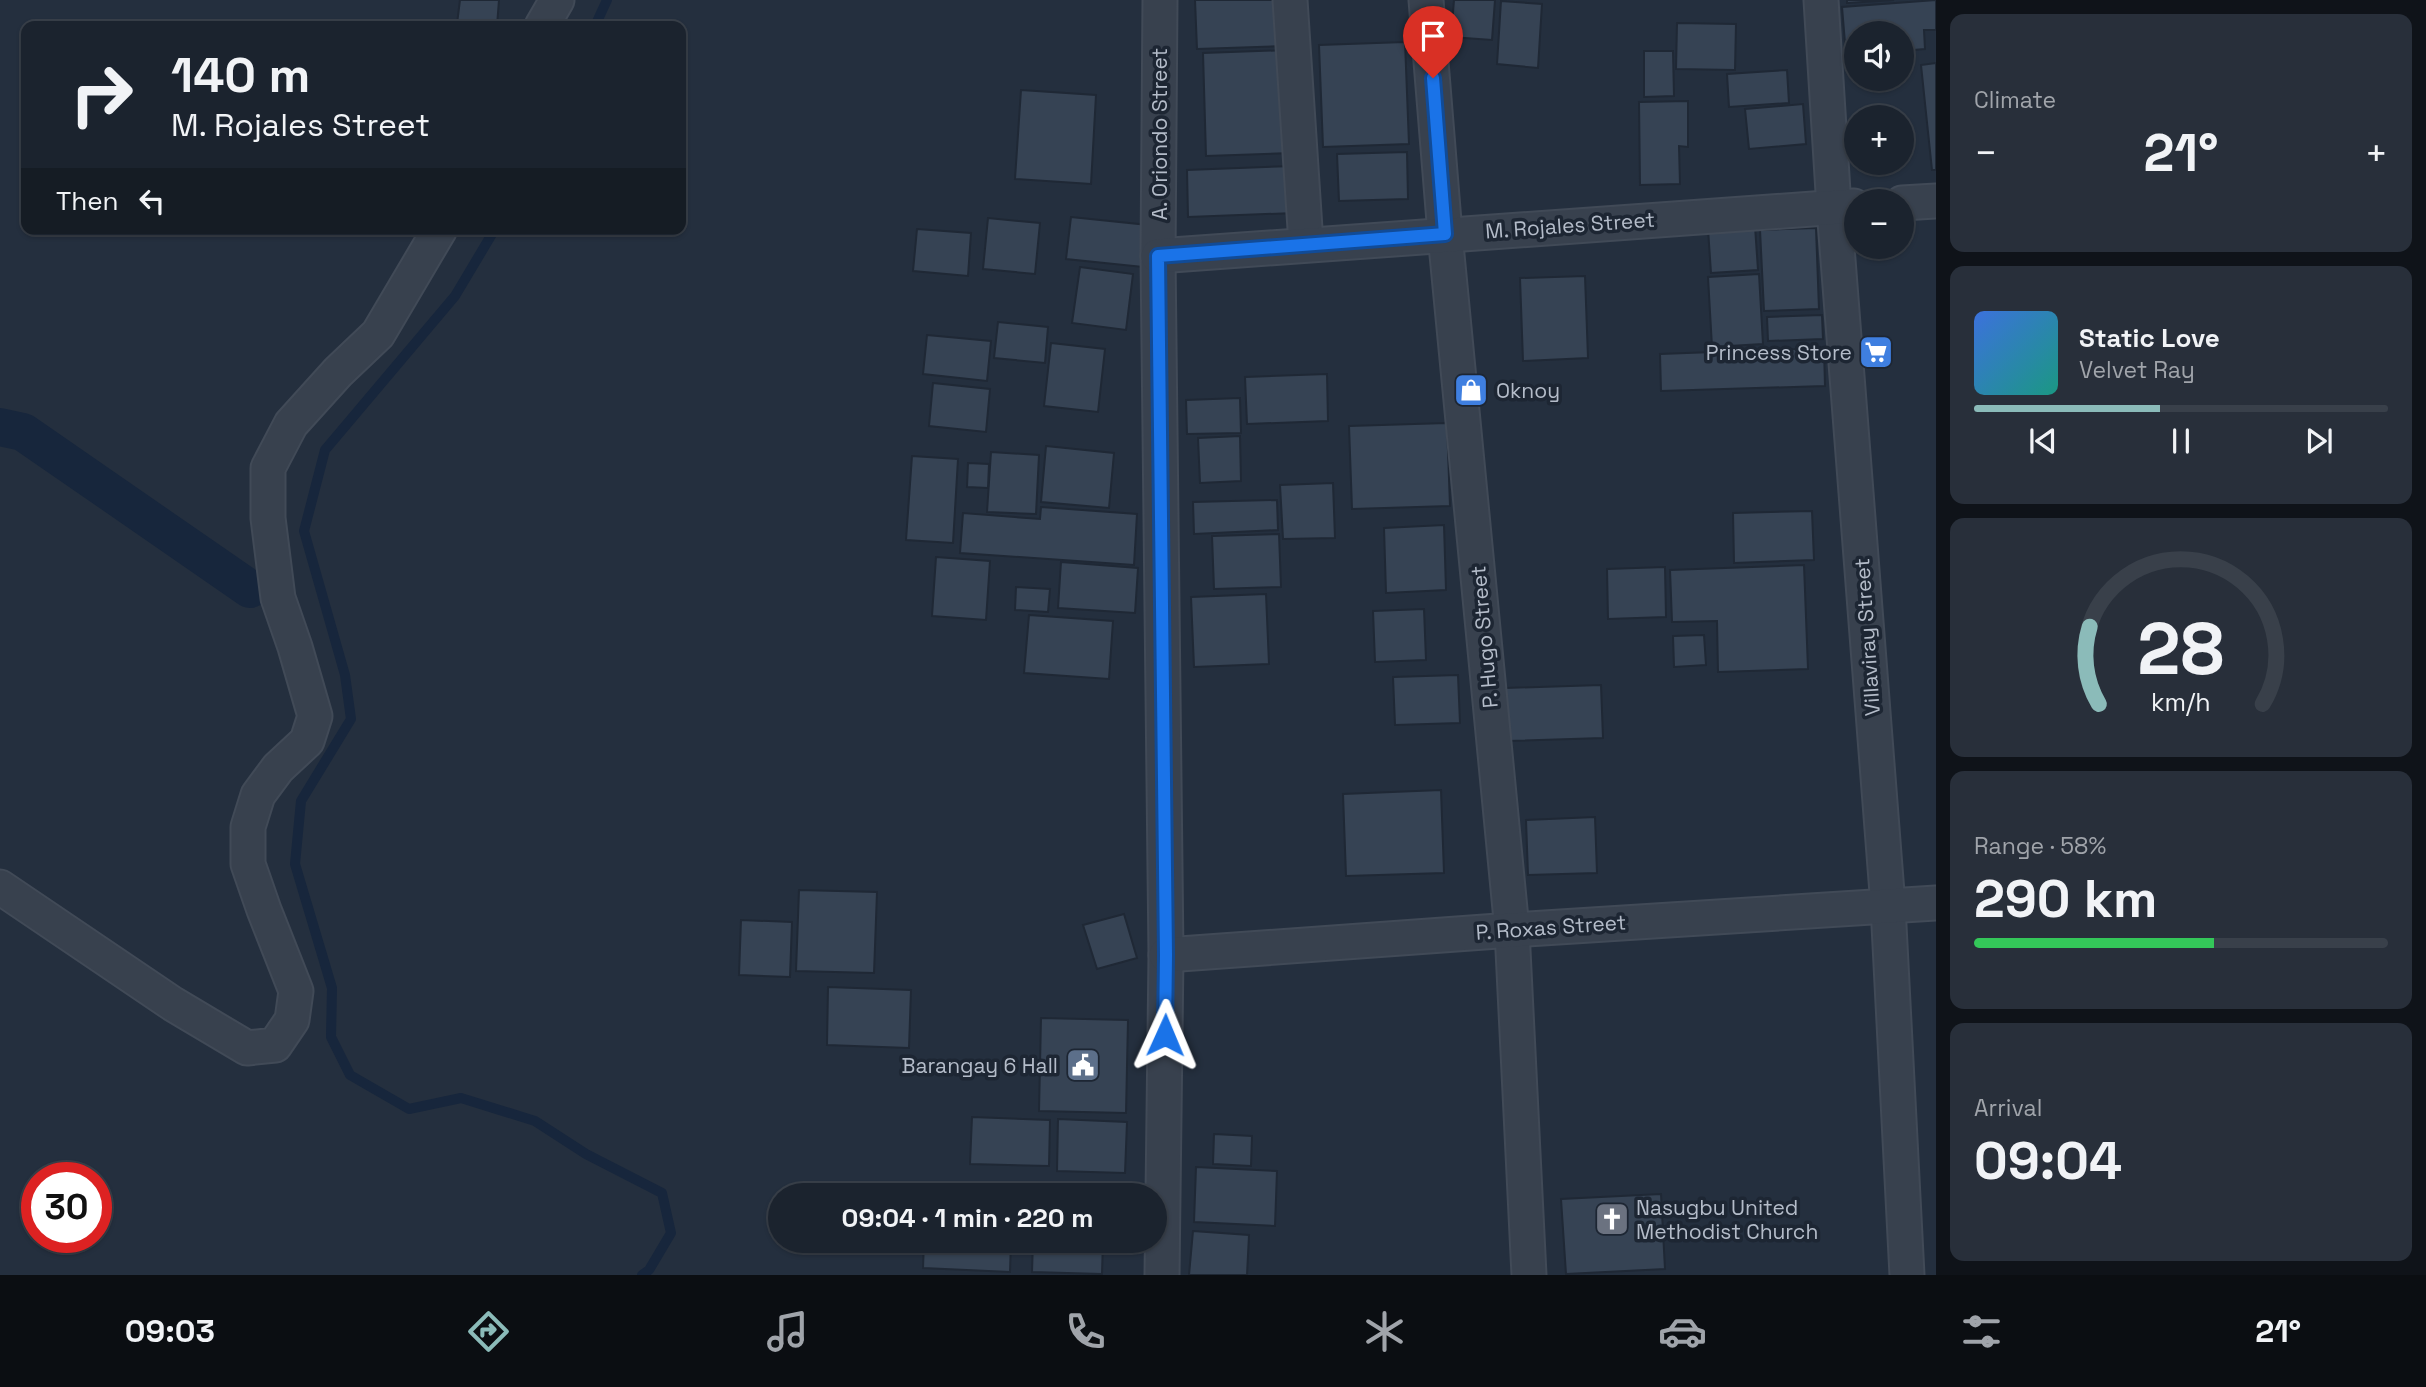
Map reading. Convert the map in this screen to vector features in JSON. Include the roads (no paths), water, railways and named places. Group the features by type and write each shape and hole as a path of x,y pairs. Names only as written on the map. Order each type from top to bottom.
{"street":[{"path":"545,21 557,0"},
{"name":"A. Oriondo Street","path":"1160,0 1158,256 1166,955 1162,1275"},
{"path":"1290,0 1306,244"},
{"name":"P. Hugo Street","path":"1426,0 1445,234 1512,930 1530,1275"},
{"name":"Villaviray Street","path":"1821,0 1844,198"},
{"path":"1914,202 1936,201"},
{"name":"M. Rojales Street","path":"1158,256 1844,207"},
{"path":"0,887 173,1004 247,1048 275,1045 292,1020 296,991 248,864 248,827 258,795 278,768 307,741 315,716 278,598 268,518 268,468 290,424 378,334 436,235"},
{"name":"Villaviray Street","path":"1848,259 1888,906 1907,1275"},
{"name":"P. Roxas Street","path":"1166,955 1936,903"}],"waterway":[{"path":"597,21 607,0"},
{"path":"491,235 455,296 325,450 304,531 345,675 351,719 301,801 295,864 332,988 331,1037 350,1075 409,1109 461,1098 535,1121 586,1154 662,1193 671,1233 649,1270 642,1275"},
{"path":"0,427 23,432 250,589"}],"place":[{"name":"Princess Store","path":"1876,352"},
{"name":"Oknoy","path":"1471,390"},
{"name":"Barangay 6 Hall","path":"1083,1065"},
{"name":"Nasugbu United Methodist Church","path":"1612,1219"}]}
